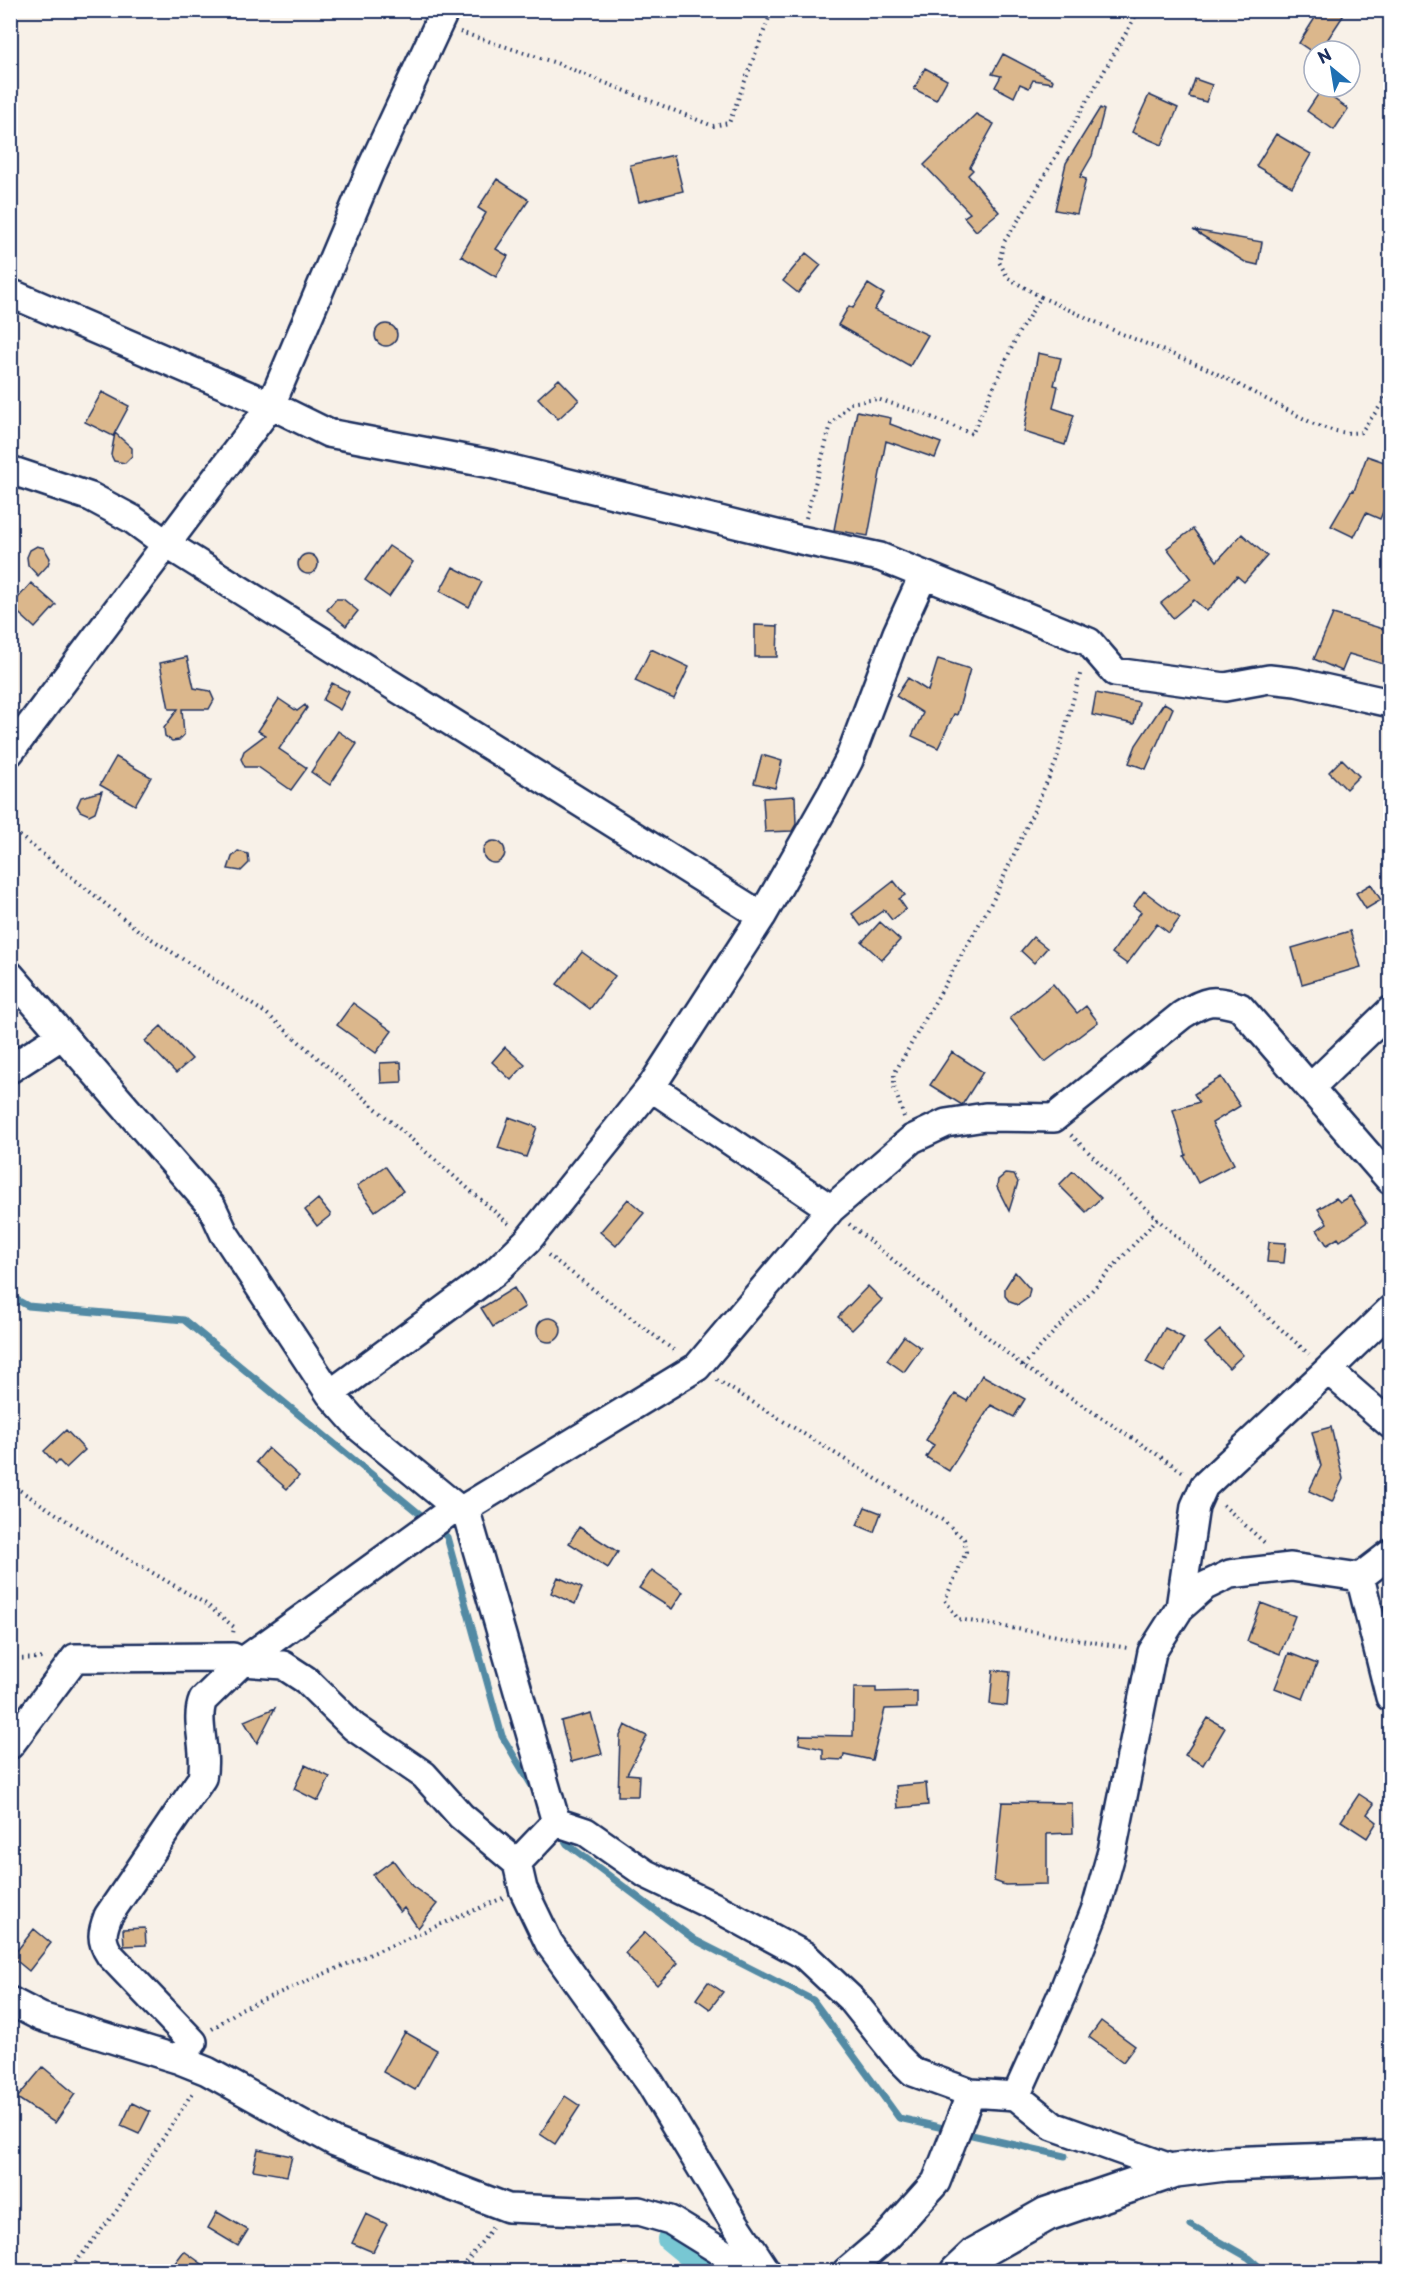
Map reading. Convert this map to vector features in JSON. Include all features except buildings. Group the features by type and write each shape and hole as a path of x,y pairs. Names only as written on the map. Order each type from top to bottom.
{"street":[{"path":"10,752 271,405 370,171 441,18"},
{"path":"10,293 271,405 328,433 491,464 801,540 880,557 1089,642 1115,672 1225,687 1269,679 1296,682 1390,703"},
{"path":"10,470 91,497 132,519 165,543 762,916"},
{"path":"330,1394 494,1273 528,1240 651,1087 762,916 849,760 897,633 923,576"},
{"path":"10,975 212,1207 224,1233 330,1394 360,1428 461,1507 535,1845 523,1889 549,1943 650,2083 734,2222 767,2271"},
{"path":"754,2271 670,2220 639,2211 604,2212 508,2208 335,2142 207,2071 185,2050 102,1944 102,1933 108,1916 202,1778 205,1754 199,1708 203,1700 238,1660 381,1559 461,1507 697,1367 831,1209 912,1139 946,1124 985,1117 1054,1118 1182,1015 1199,1005 1217,1000 1240,1007 1390,1180"},
{"path":"1310,1088 1390,1011"},
{"path":"10,1069 61,1036"},
{"path":"651,1087 831,1209"},
{"path":"1180,1608 1195,1506 1204,1486 1390,1310"},
{"path":"1328,1370 1390,1424"},
{"path":"1016,2096 1063,1992 1096,1908 1113,1851 1152,1652 1180,1608 1205,1586 1230,1574 1291,1567 1360,1577 1390,1554"},
{"path":"1360,1577 1390,1697"},
{"path":"10,1745 75,1658 238,1660 284,1665 306,1680 354,1727 424,1775 461,1816 535,1845 586,1832 646,1874 719,1909 804,1955 852,2000 896,2055 913,2072 971,2093 1016,2096 1053,2126 1176,2170"},
{"path":"10,2001 41,2017 185,2050"},
{"path":"846,2271 887,2237 936,2182 971,2093"},
{"path":"957,2271 976,2254 1047,2214 1176,2170 1225,2164 1390,2158"}],"path":[{"path":"441,18 494,41 556,63 713,126 729,123 772,10"},
{"path":"1139,10 1031,200 1004,242 999,262 1008,278 1041,297 1122,334 1206,368 1332,431 1349,434 1361,432 1390,393"},
{"path":"801,540 831,424 850,403 877,399 919,412 972,434 1018,334 1041,297"},
{"path":"912,1139 894,1087 894,1074 994,898 1056,762 1089,642"},
{"path":"10,828 138,930 267,1014 528,1240 697,1367 944,1521 964,1539 966,1552 945,1600 958,1619 1152,1652"},
{"path":"1054,1118 1157,1219 1328,1370"},
{"path":"831,1209 1023,1366 1204,1486 1291,1567"},
{"path":"1023,1366 1157,1219"},
{"path":"10,1484 98,1541 206,1604 234,1627 238,1660"},
{"path":"185,2050 241,2009 523,1889"},
{"path":"68,2271 117,2210 207,2071"},
{"path":"459,2271 508,2208"}],"waterway":[{"path":"10,1296 28,1306 184,1320 427,1520"},
{"path":"438,1529 447,1537 502,1736 535,1791"},
{"path":"559,1831 567,1844 695,1940 813,2000 899,2118 952,2130"},
{"path":"963,2133 1065,2156"},
{"path":"1191,2225 1249,2258 1265,2272"},
{"path":"669,2239 709,2272"}]}
